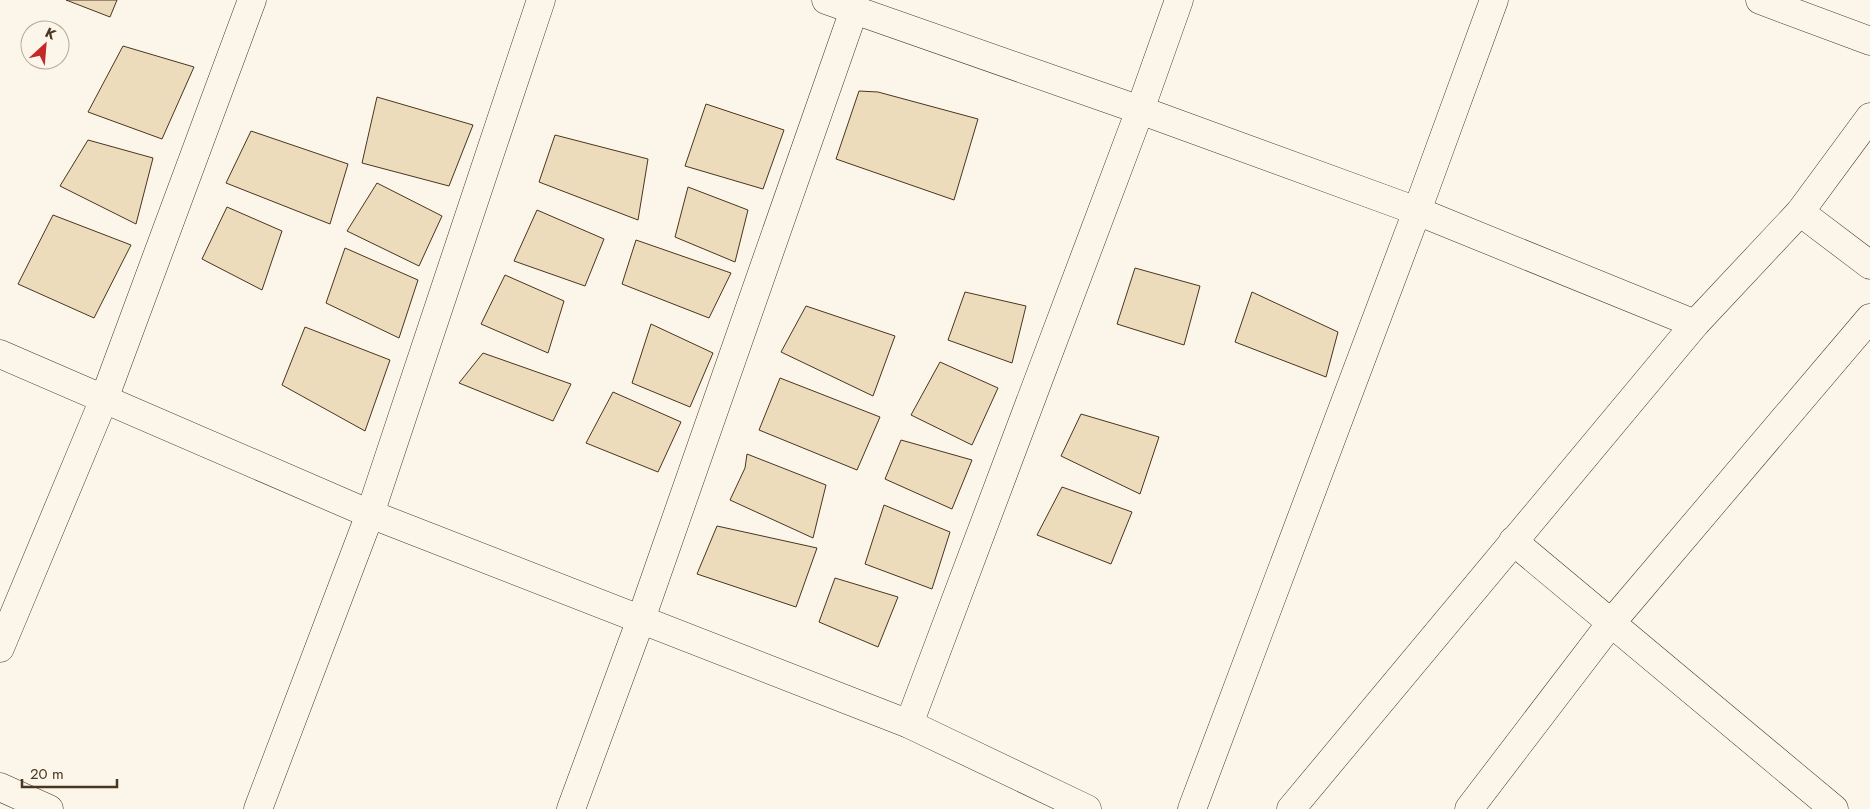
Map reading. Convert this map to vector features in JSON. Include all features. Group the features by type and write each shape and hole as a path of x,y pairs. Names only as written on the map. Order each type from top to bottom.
{"street":[{"path":"0,648 104,399 252,0"},
{"path":"258,809 370,514 542,0"},
{"path":"826,0 1140,110 1417,211 1695,324"},
{"path":"909,724 1140,110 1179,0"},
{"path":"1192,809 1417,211 1494,0"},
{"path":"1760,0 1870,41"},
{"path":"571,809 641,620 854,10"},
{"path":"1290,809 1695,324 1800,212 1870,117"},
{"path":"1800,212 1870,265"},
{"path":"1469,809 1612,623 1870,318"},
{"path":"0,354 370,514 909,724 1087,809"},
{"path":"1513,541 1834,809"},
{"path":"0,787 49,809"}],"building":[{"path":"66,0 117,0 110,17"},
{"path":"123,46 194,67 162,139 88,112"},
{"path":"859,91 878,92 978,119 954,200 836,159"},
{"path":"377,97 473,125 449,186 362,163"},
{"path":"706,104 784,130 763,189 685,166"},
{"path":"251,131 348,164 330,224 226,183"},
{"path":"555,135 648,159 638,220 539,182"},
{"path":"88,140 153,158 136,224 60,186"},
{"path":"377,183 442,216 419,266 347,231"},
{"path":"688,187 748,210 735,262 675,237"},
{"path":"227,207 282,231 262,290 202,259"},
{"path":"537,210 604,239 585,286 514,261"},
{"path":"53,215 131,245 94,318 18,284"},
{"path":"636,240 731,273 709,318 622,284"},
{"path":"345,248 418,280 399,338 326,303"},
{"path":"1135,268 1200,286 1184,345 1117,324"},
{"path":"505,275 564,301 548,353 481,324"},
{"path":"965,292 1026,306 1012,363 948,340"},
{"path":"1252,292 1338,332 1326,377 1235,342"},
{"path":"806,306 895,336 873,396 781,352"},
{"path":"651,324 713,353 690,407 632,383"},
{"path":"305,327 390,360 365,431 282,385"},
{"path":"483,353 571,384 553,421 459,383"},
{"path":"940,362 998,388 972,445 911,415"},
{"path":"780,378 880,417 857,470 759,430"},
{"path":"613,392 681,422 658,472 586,443"},
{"path":"1081,414 1159,437 1140,494 1061,456"},
{"path":"901,440 972,460 952,509 885,479"},
{"path":"747,454 826,485 813,538 730,500 745,468"},
{"path":"1062,487 1132,512 1111,564 1037,535"},
{"path":"884,505 950,532 932,589 865,564"},
{"path":"717,526 817,548 796,607 697,574"},
{"path":"835,578 898,597 878,647 819,622"}]}
